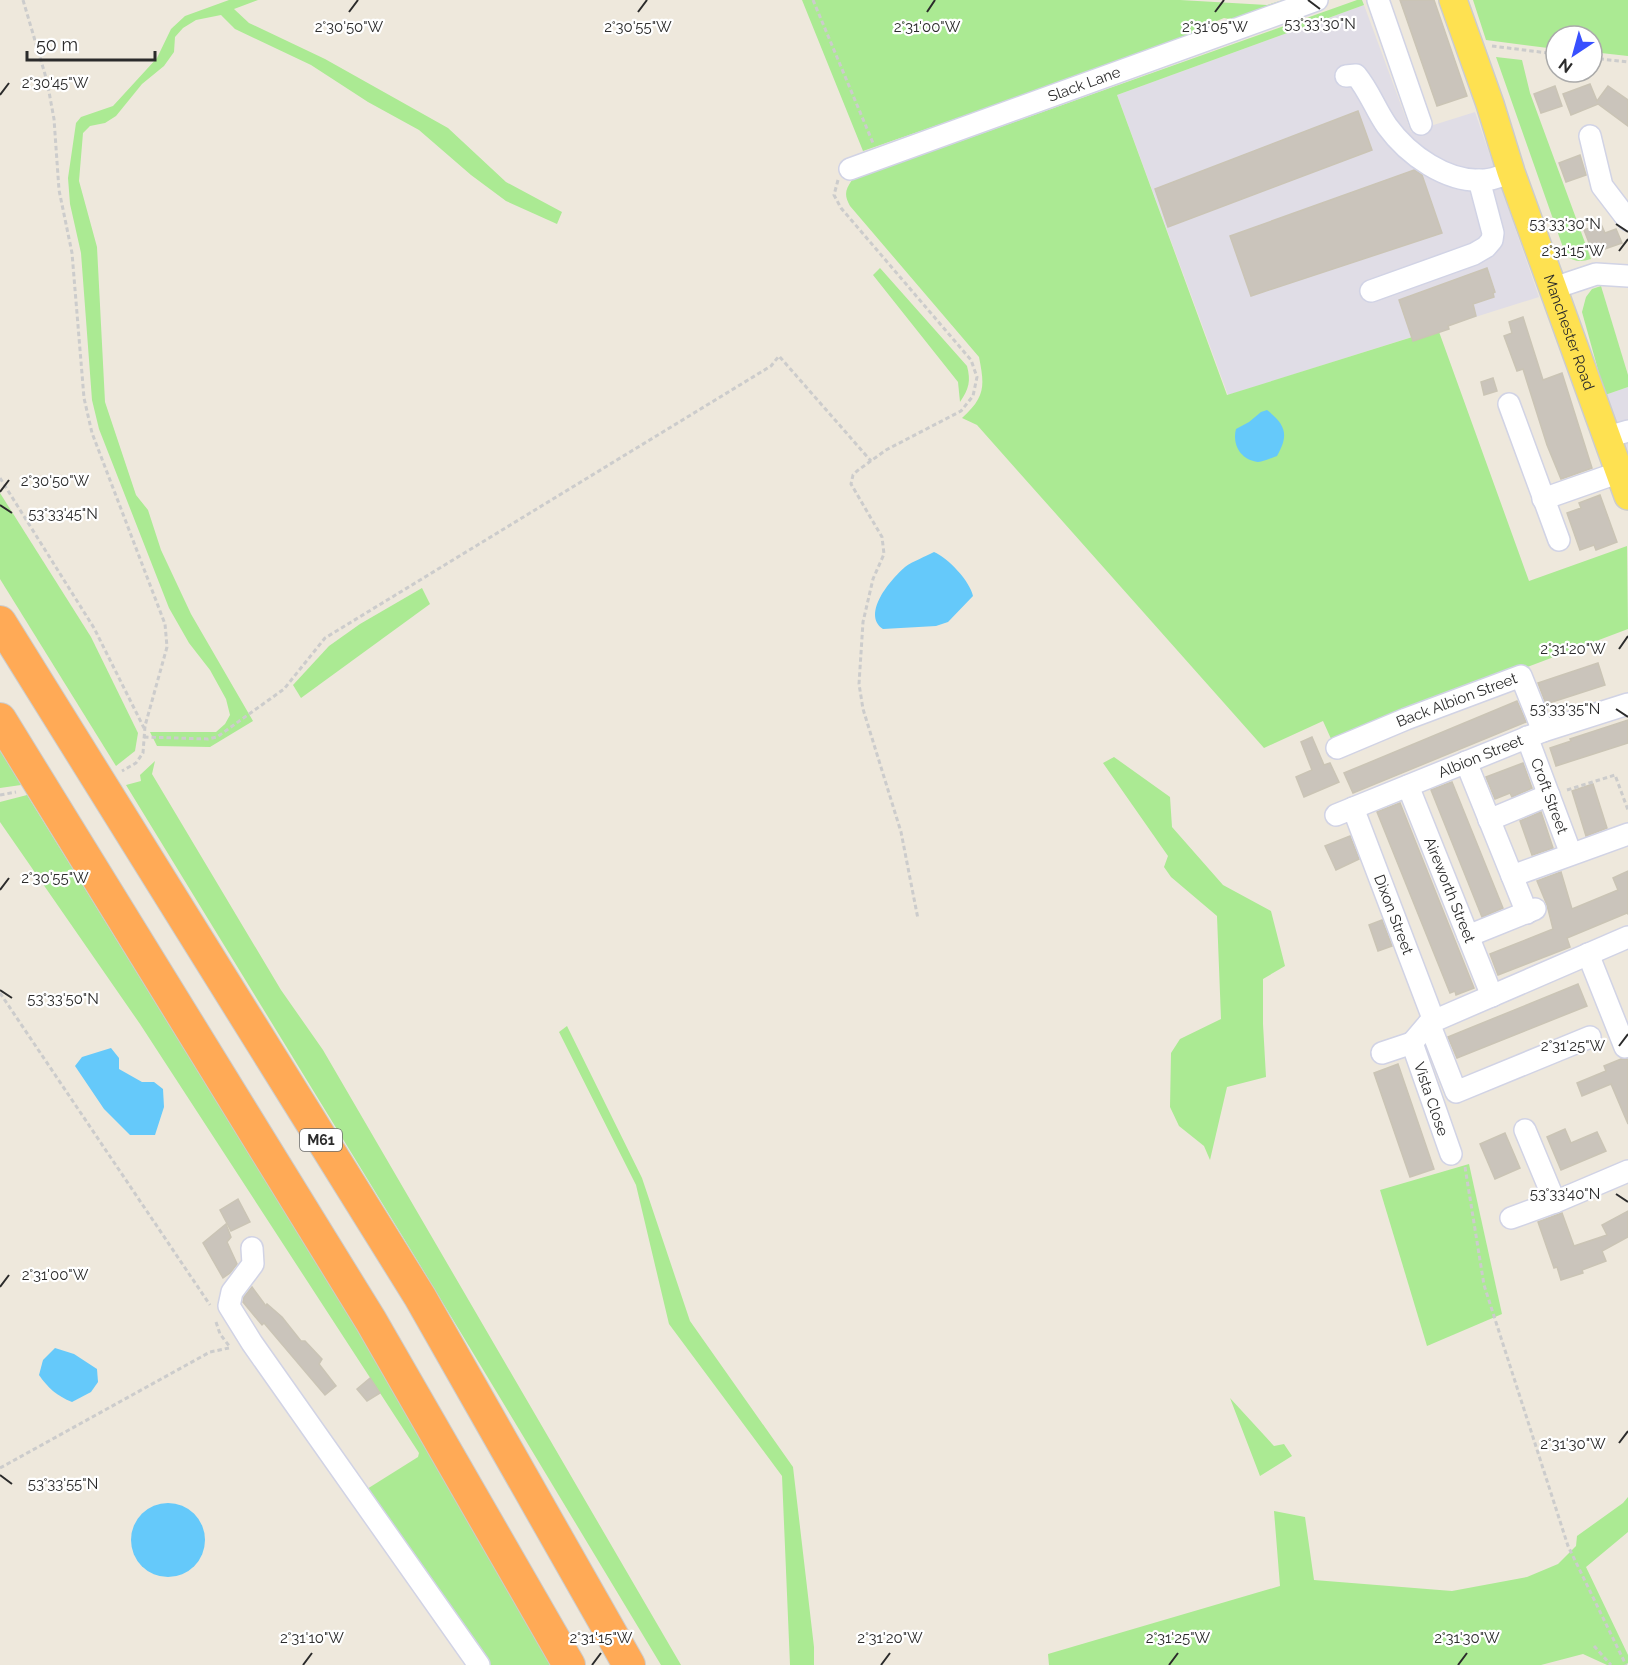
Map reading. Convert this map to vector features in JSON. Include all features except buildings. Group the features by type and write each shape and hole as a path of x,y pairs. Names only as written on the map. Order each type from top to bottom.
{"highway":[{"name":"M61","path":"0,622 420,1297 629,1665"},
{"path":"0,719 372,1321 569,1665"}],"main road":[{"name":"Manchester Road","path":"1453,0 1490,104 1511,172 1554,288 1618,434 1624,484"}],"street":[{"name":"Slack Lane","path":"850,169 1317,0"},
{"path":"1378,0 1421,124"},
{"path":"1346,76 1356,75 1367,88 1386,125 1420,159 1441,171 1466,179 1486,180 1511,172"},
{"path":"1590,136 1602,157 1602,186 1628,220"},
{"path":"1371,291 1457,261 1486,247 1492,240 1493,233 1479,180"},
{"path":"1554,288 1596,274 1628,276"},
{"path":"1509,404 1559,540"},
{"path":"1543,499 1624,484"},
{"name":"Back Albion Street","path":"1337,748 1406,719 1521,676 1535,734"},
{"name":"Albion Street","path":"1345,812 1535,734 1628,704"},
{"name":"Croft Street","path":"1535,734 1549,795 1572,854"},
{"path":"1466,762 1512,876 1531,911 1468,936"},
{"name":"Aireworth Street","path":"1408,786 1492,996"},
{"path":"1489,820 1549,795"},
{"name":"Dixon Street","path":"1345,812 1432,1022 1456,1092 1590,1037"},
{"path":"1512,876 1628,834"},
{"path":"1432,1022 1628,937"},
{"path":"1588,954 1625,1047 1628,1046"},
{"name":"Vista Close","path":"1382,1053 1412,1043 1432,1022"},
{"name":"Vista Close","path":"1412,1043 1458,1158"},
{"path":"1525,1130 1555,1202"},
{"path":"1511,1218 1625,1172"},
{"path":"252,1248 253,1264 232,1292 229,1306 252,1343 479,1665"}],"path":[{"path":"22,0 47,81 54,119 59,190 72,254 84,398 92,433 165,624 167,647 145,730 143,753 136,764 122,771"},
{"path":"813,0 879,158"},
{"path":"1468,43 1544,52"},
{"path":"1604,59 1628,62"},
{"path":"850,169 836,182 834,195 841,208 971,360 977,377 973,396 962,411 886,450 853,475 851,484 882,537 884,547 884,554 873,579 863,622 859,684 863,709 901,832 918,919"},
{"path":"144,737 208,739 217,737 284,689 325,638 771,366 778,356 871,461"},
{"path":"0,478 94,628 145,730"},
{"path":"1549,795 1615,775 1628,810"},
{"path":"0,795 21,791"},
{"path":"0,993 211,1306"},
{"path":"1458,1158 1484,1285 1568,1546 1626,1665"},
{"path":"0,1468 210,1352 230,1347 220,1334 214,1315"},
{"path":"1594,1646 1611,1665"}],"shaded area":[{"path":"1364,5 1411,132 1475,112 1539,297 1228,395 1117,95"},
{"path":"1628,387 1628,466 1605,395"}],"green space":[{"path":"229,0 258,0 234,9 249,23 325,59 448,128 506,182 562,212 557,224 506,201 471,175 419,130 368,102 311,65 235,29 221,15 196,20 183,28 175,37 174,52 164,66 142,84 116,116 105,123 90,126 83,133 79,181 97,247 105,402 136,495 148,510 161,550 191,614 253,721 210,747 157,746 150,732 216,732 225,724 230,715 226,699 210,670 189,643 169,608 99,429 92,400 81,253 70,204 68,178 76,123 81,117 113,106 157,58 171,29 185,16"},
{"path":"802,0 1180,0 1267,5 1283,0 1299,0 1239,21 1224,18 1202,27 1204,32 863,151"},
{"path":"1362,0 1364,5 1117,95 1227,395 1438,329 1529,581 1627,546 1628,629 1332,741 1323,721 1264,748 977,425 962,418 975,404 981,391 982,376 979,357 850,206 846,193 852,180"},
{"path":"1473,0 1628,0 1628,56 1604,53 1604,24 1544,24 1544,47 1486,40"},
{"path":"1496,57 1522,60 1530,93 1591,259 1578,261 1566,256"},
{"path":"880,268 967,366 968,385 960,402 958,382 873,275"},
{"path":"1601,286 1628,375 1628,387 1605,395 1582,312 1586,297 1592,289"},
{"path":"0,493 91,637 138,733 135,751 116,766 0,579"},
{"path":"422,588 430,604 301,698 293,685 329,646 360,624"},
{"path":"0,750 21,785 0,788"},
{"path":"1114,757 1170,797 1172,827 1223,885 1271,911 1285,966 1263,979 1266,1077 1227,1087 1210,1160 1204,1146 1179,1126 1170,1107 1171,1053 1180,1039 1221,1019 1217,916 1171,877 1164,867 1168,856 1103,763"},
{"path":"155,761 152,774 281,990 323,1050 681,1665 661,1665 417,1260 126,785 141,781 140,775"},
{"path":"27,795 414,1421 558,1665 487,1665 367,1489 418,1457 419,1453 140,1024 0,822 0,802"},
{"path":"567,1026 642,1178 690,1321 793,1467 814,1647 814,1665 790,1665 782,1476 669,1324 636,1185 559,1032"},
{"path":"1469,1164 1502,1314 1427,1346 1380,1190"},
{"path":"1230,1398 1274,1446 1284,1444 1292,1456 1260,1476"},
{"path":"1628,1497 1628,1532 1586,1567 1628,1655 1626,1665 1607,1665 1583,1654 1541,1665 1049,1665 1048,1654 1280,1586 1274,1511 1305,1517 1314,1580 1452,1591 1527,1577 1558,1564 1576,1546 1577,1536"}],"water":[{"path":"1267,410 1284,431 1281,449 1277,456 1260,462 1252,461 1242,455 1236,446 1236,429"},
{"path":"934,552 946,559 958,571 968,584 973,596 948,622 936,626 883,629 877,623 875,615 880,597 905,567"},
{"path":"111,1048 119,1058 119,1069 142,1082 154,1082 163,1089 164,1107 155,1135 130,1135 104,1109 75,1066 82,1057"},
{"path":"55,1348 74,1354 97,1369 98,1382 91,1392 72,1402 57,1394 42,1380 39,1375 43,1360"},
{"path":"168,1503 182,1506 194,1514 202,1526 205,1540 202,1554 194,1566 182,1574 168,1577 154,1574 142,1566 134,1554 131,1540 134,1526 142,1514 154,1506"}]}
